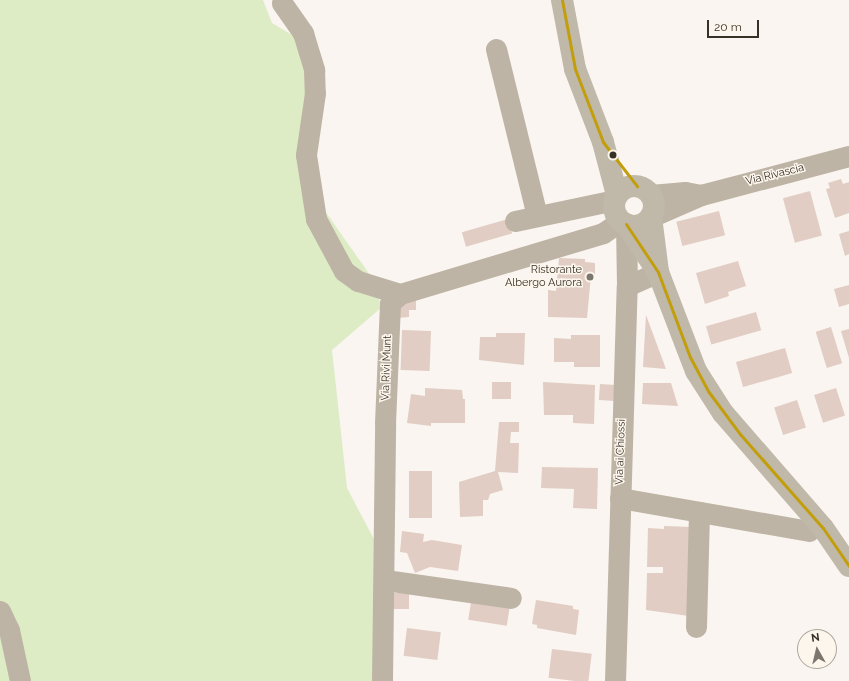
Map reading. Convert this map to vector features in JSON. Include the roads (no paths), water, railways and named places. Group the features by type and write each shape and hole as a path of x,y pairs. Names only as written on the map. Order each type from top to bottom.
{"main road":[{"path":"562,0 576,69 603,142 616,198 615,212 658,272"},
{"path":"603,142 644,190 655,206 651,217 658,272 688,352 708,391 740,434 826,533 849,566"},
{"path":"616,198 626,188 644,190"},
{"path":"624,223 637,226 651,217"}],"street":[{"path":"282,3 303,33 314,70 315,93 306,155 316,219 344,272 358,281 400,294 603,233 624,223"},
{"path":"496,49 537,216"},
{"name":"Via Rivascia","path":"651,217 701,195 849,156"},
{"name":"Via Rivascia","path":"644,190 685,192 701,195"},
{"path":"515,221 616,198"},
{"name":"Via ai Chiossi","path":"615,681 627,286 624,223"},
{"path":"627,286 658,272"},
{"name":"Via Rivi Munt","path":"382,681 389,311 392,300 400,294"},
{"path":"620,498 809,531"},
{"path":"696,626 699,512"},
{"path":"385,580 511,598"},
{"path":"0,611 9,630 20,681"}],"place":[{"name":"Ristorante Albergo Aurora","path":"590,277"}]}
